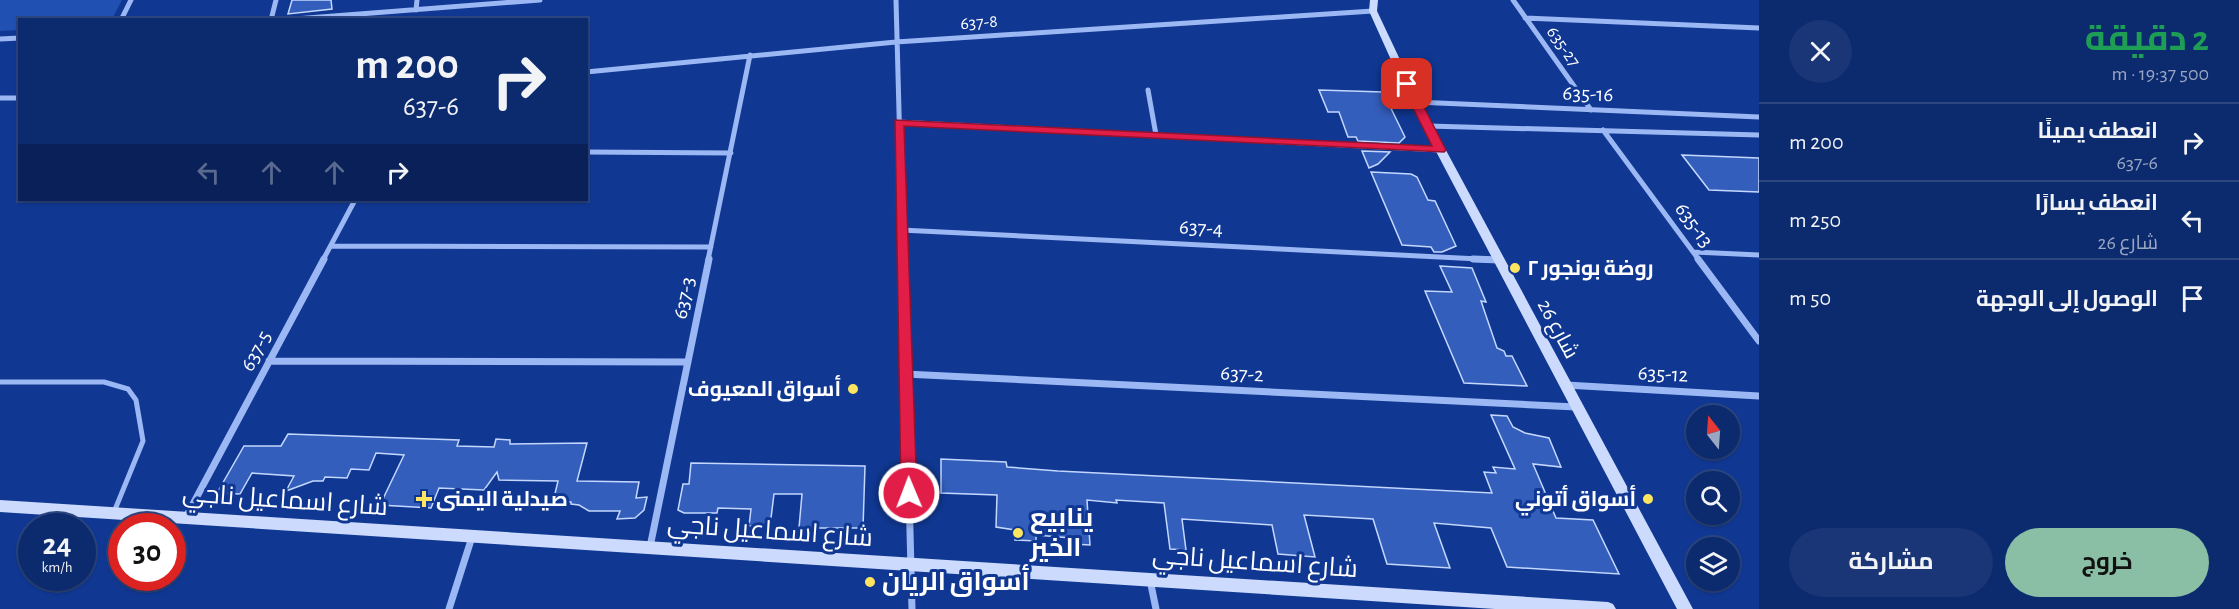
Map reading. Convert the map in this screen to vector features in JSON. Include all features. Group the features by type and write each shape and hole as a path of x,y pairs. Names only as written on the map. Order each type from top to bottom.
{"street":[{"path":"122,18 130,0"},
{"path":"272,18 276,0"},
{"path":"416,10 417,0"},
{"path":"309,18 540,0"},
{"path":"897,0 896,42 912,609"},
{"name":"635-27","path":"1513,0 1591,110"},
{"name":"637-8","path":"588,72 896,42 1373,5"},
{"name":"شارع 26","path":"1373,5 1415,102 1685,609"},
{"path":"1525,18 1759,28"},
{"path":"0,39 18,38"},
{"name":"637-3","path":"650,548 750,55"},
{"path":"1148,90 1156,135"},
{"path":"0,98 18,98"},
{"name":"635-16","path":"1415,102 1759,117"},
{"path":"898,122 1440,150"},
{"name":"635-16","path":"1428,126 1759,135"},
{"name":"635-13","path":"1603,130 1759,341"},
{"path":"588,153 731,153"},
{"name":"637-5","path":"186,518 354,201"},
{"name":"637-4","path":"901,230 1499,260"},
{"path":"331,246 711,248"},
{"path":"1694,252 1759,255"},
{"path":"269,361 688,362"},
{"name":"637-2","path":"905,374 1577,407"},
{"name":"635-12","path":"1565,385 1759,396"},
{"name":"شارع اسماعيل ناجي","path":"0,506 114,513"},
{"name":"شارع اسماعيل ناجي","path":"186,518 1608,609"},
{"path":"449,609 472,536"},
{"path":"1150,580 1156,609"}],"lane":[{"path":"0,382 104,382 128,389 136,400 143,441 114,513"}],"shaded area":[{"path":"0,0 122,0 113,18 18,18 18,30 0,31"}],"building":[{"path":"292,0 331,0 332,9 288,14"},
{"path":"1319,90 1383,92 1405,137 1399,143 1358,141 1356,137 1348,137 1339,112 1328,112"},
{"path":"1362,151 1390,152 1378,164 1369,168"},
{"path":"1682,155 1759,158 1759,192 1709,190"},
{"path":"1371,172 1411,174 1417,177 1428,200 1435,201 1456,246 1442,252 1434,252 1431,247 1402,245"},
{"path":"1440,266 1472,268 1486,302 1481,301 1497,348 1504,351 1506,356 1512,356 1527,386 1464,383 1425,291 1452,292"},
{"path":"1491,415 1507,416 1513,427 1525,433 1549,438 1561,467 1533,464 1556,518 1593,520 1619,574 1507,567 1491,528 1434,523 1450,568 1387,564 1373,519 1304,515 1315,557 1278,554 1272,525 1182,519 1186,550 1170,549 1164,503 1116,500 1117,503 1087,500 1090,545 1071,544 1071,538 1036,535 1036,541 1015,540 1015,530 996,527 997,495 941,493 941,459 1006,462 1007,467 1058,471 1492,493 1484,472 1496,473 1493,467 1515,469"},
{"path":"288,434 459,440 457,446 494,447 496,439 510,440 510,444 587,443 577,481 639,482 636,498 647,497 644,510 635,518 617,519 620,511 589,511 571,502 553,502 558,481 499,480 497,472 484,490 439,488 431,508 380,505 404,455 376,453 369,470 351,469 347,478 325,477 323,481 313,481 286,491 294,476 252,473 240,494 217,493 244,446 281,446"},
{"path":"691,463 865,466 863,528 799,528 802,494 774,494 770,526 749,526 751,509 718,508 717,513 684,513 678,510 683,484 689,484"}],"place":[{"name":"روضة بونجور ٢","path":"1515,268"},
{"name":"أسواق المعيوف","path":"853,389"},
{"name":"صيدلية اليمنى","path":"424,499"},
{"name":"أسواق أتوني","path":"1648,499"},
{"name":"ينابيع الخير","path":"1018,533"},
{"name":"أسواق الريان","path":"870,582"}],"route":[{"path":"909,493 898,122 1440,150 1407,84"}]}
